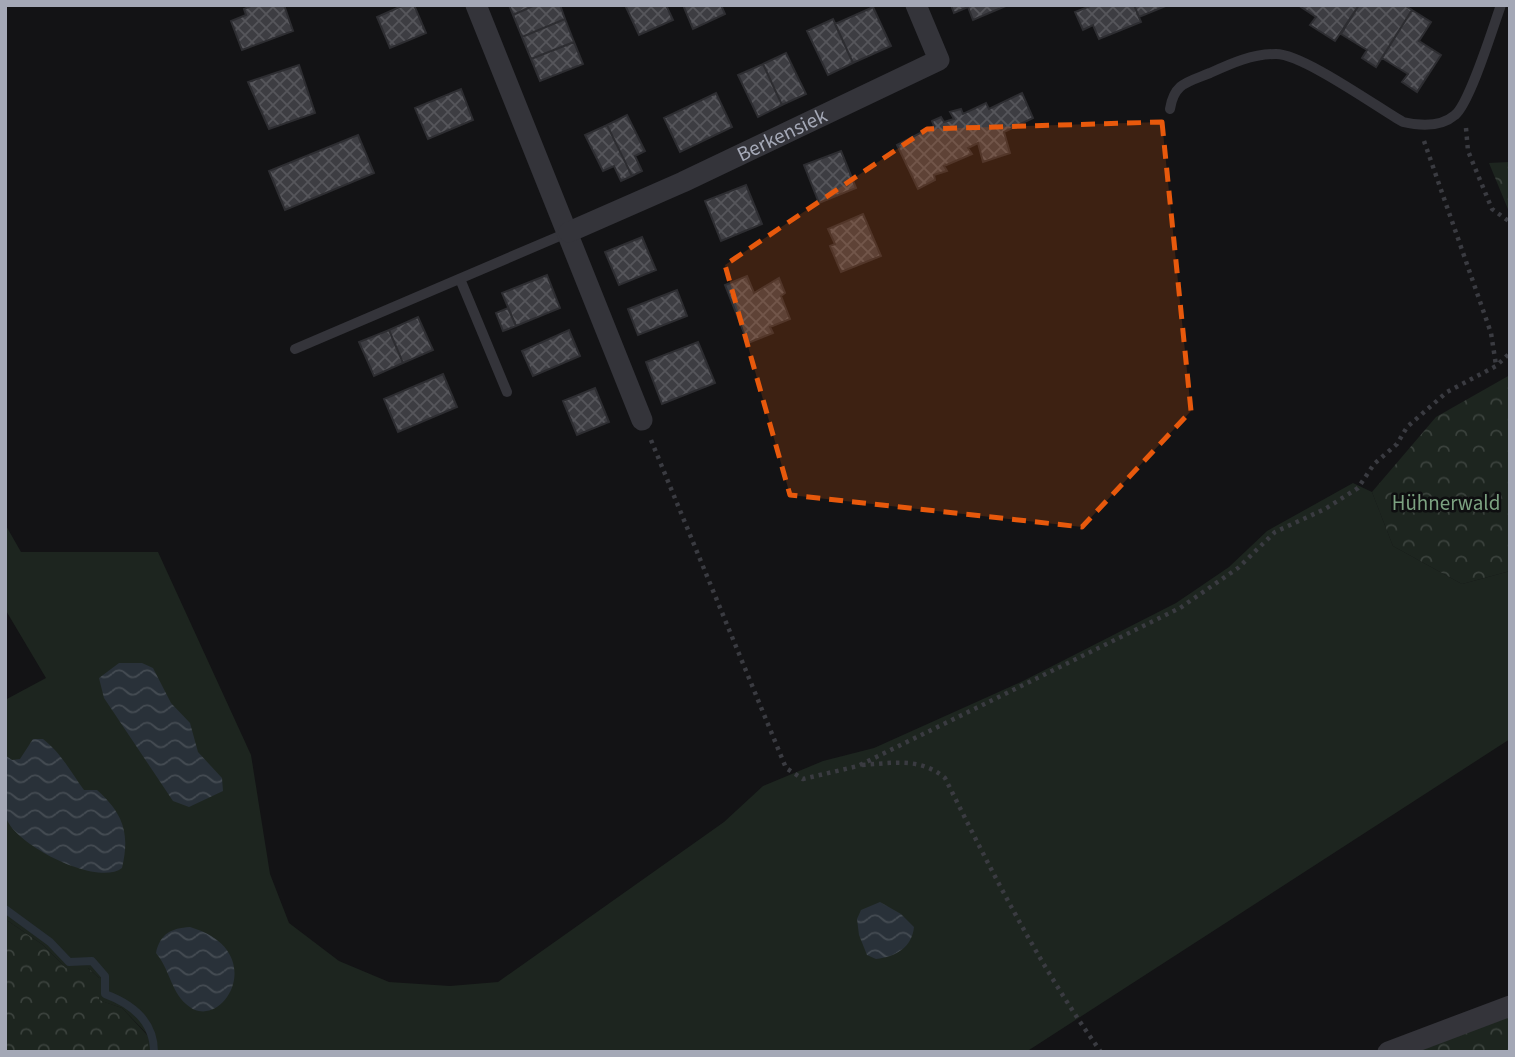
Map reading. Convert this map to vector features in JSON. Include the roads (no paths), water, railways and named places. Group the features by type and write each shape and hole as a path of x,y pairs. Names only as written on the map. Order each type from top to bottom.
{"street":[{"path":"476,5 642,420"},
{"name":"Berkensiek","path":"569,232 683,182 939,60 916,5"},
{"path":"1388,1052 1510,1006"}],"lane":[{"path":"1170,109 1173,94 1184,83 1249,57 1280,54 1301,62 1403,122 1418,126 1450,119 1463,106 1501,5"},
{"path":"295,349 569,232"},
{"path":"460,279 507,392"}],"water":[{"path":"119,663 142,663 153,668 171,703 190,723 198,752 222,778 223,791 189,807 173,801 104,698 99,678"},
{"path":"33,739 43,739 50,745 84,790 97,790 119,816 125,835 122,868 111,872 95,872 60,861 26,841 7,820 4,798 5,755 12,760 20,759"},
{"path":"880,902 901,914 914,927 910,940 902,950 876,959 867,955 859,935 857,919 861,910"},
{"path":"190,927 215,939 229,954 234,971 232,987 225,1000 213,1009 200,1011 186,1004 177,993 156,953 160,941 167,933"}],"waterway":[{"path":"5,909 50,942 69,962 92,961 105,976 105,994 124,1003 146,1023 154,1052"}],"park label":[{"name":"Hühnerwald","path":"1446,503"}]}
